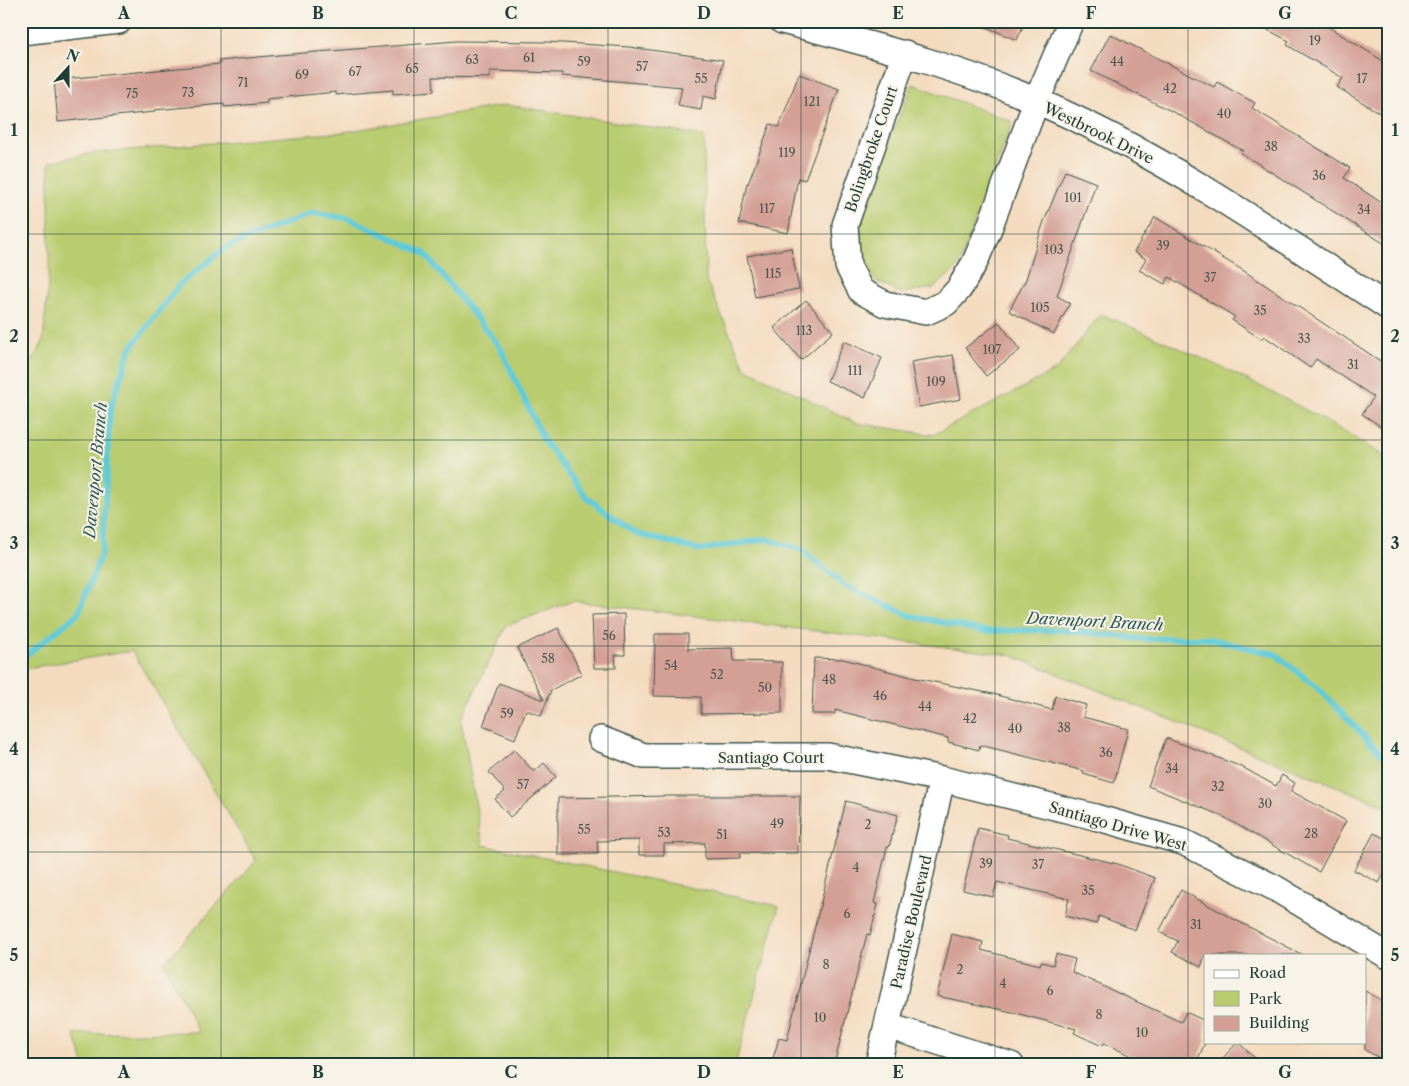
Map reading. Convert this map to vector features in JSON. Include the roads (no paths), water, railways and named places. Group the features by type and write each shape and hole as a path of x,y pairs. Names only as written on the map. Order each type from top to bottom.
{"street":[{"path":"21,32 119,21"},
{"name":"Westbrook Drive","path":"782,21 905,53 981,79 1068,114 1171,168 1388,308"},
{"name":"Bolingbroke Court","path":"905,53 845,225 848,266 861,291 885,304 926,312 946,302 959,289 974,262 990,226 1036,102 1071,21"},
{"name":"Santiago Court","path":"601,738 644,756 828,756 942,779"},
{"name":"Santiago Drive West","path":"942,779 1095,817 1183,842 1275,888 1388,956"},
{"name":"Paradise Boulevard","path":"878,1065 942,779"},
{"path":"888,1026 1011,1065"}],"waterway":[{"name":"Davenport Branch","path":"21,654 29,653 78,614 102,552 110,410 130,349 178,286 226,247 312,213 350,219 424,253 500,347 544,441 586,497 636,534 700,550 766,539 802,550 845,586 911,616 983,631 1064,630 1142,639 1205,638 1275,654 1319,689 1388,761"}]}
